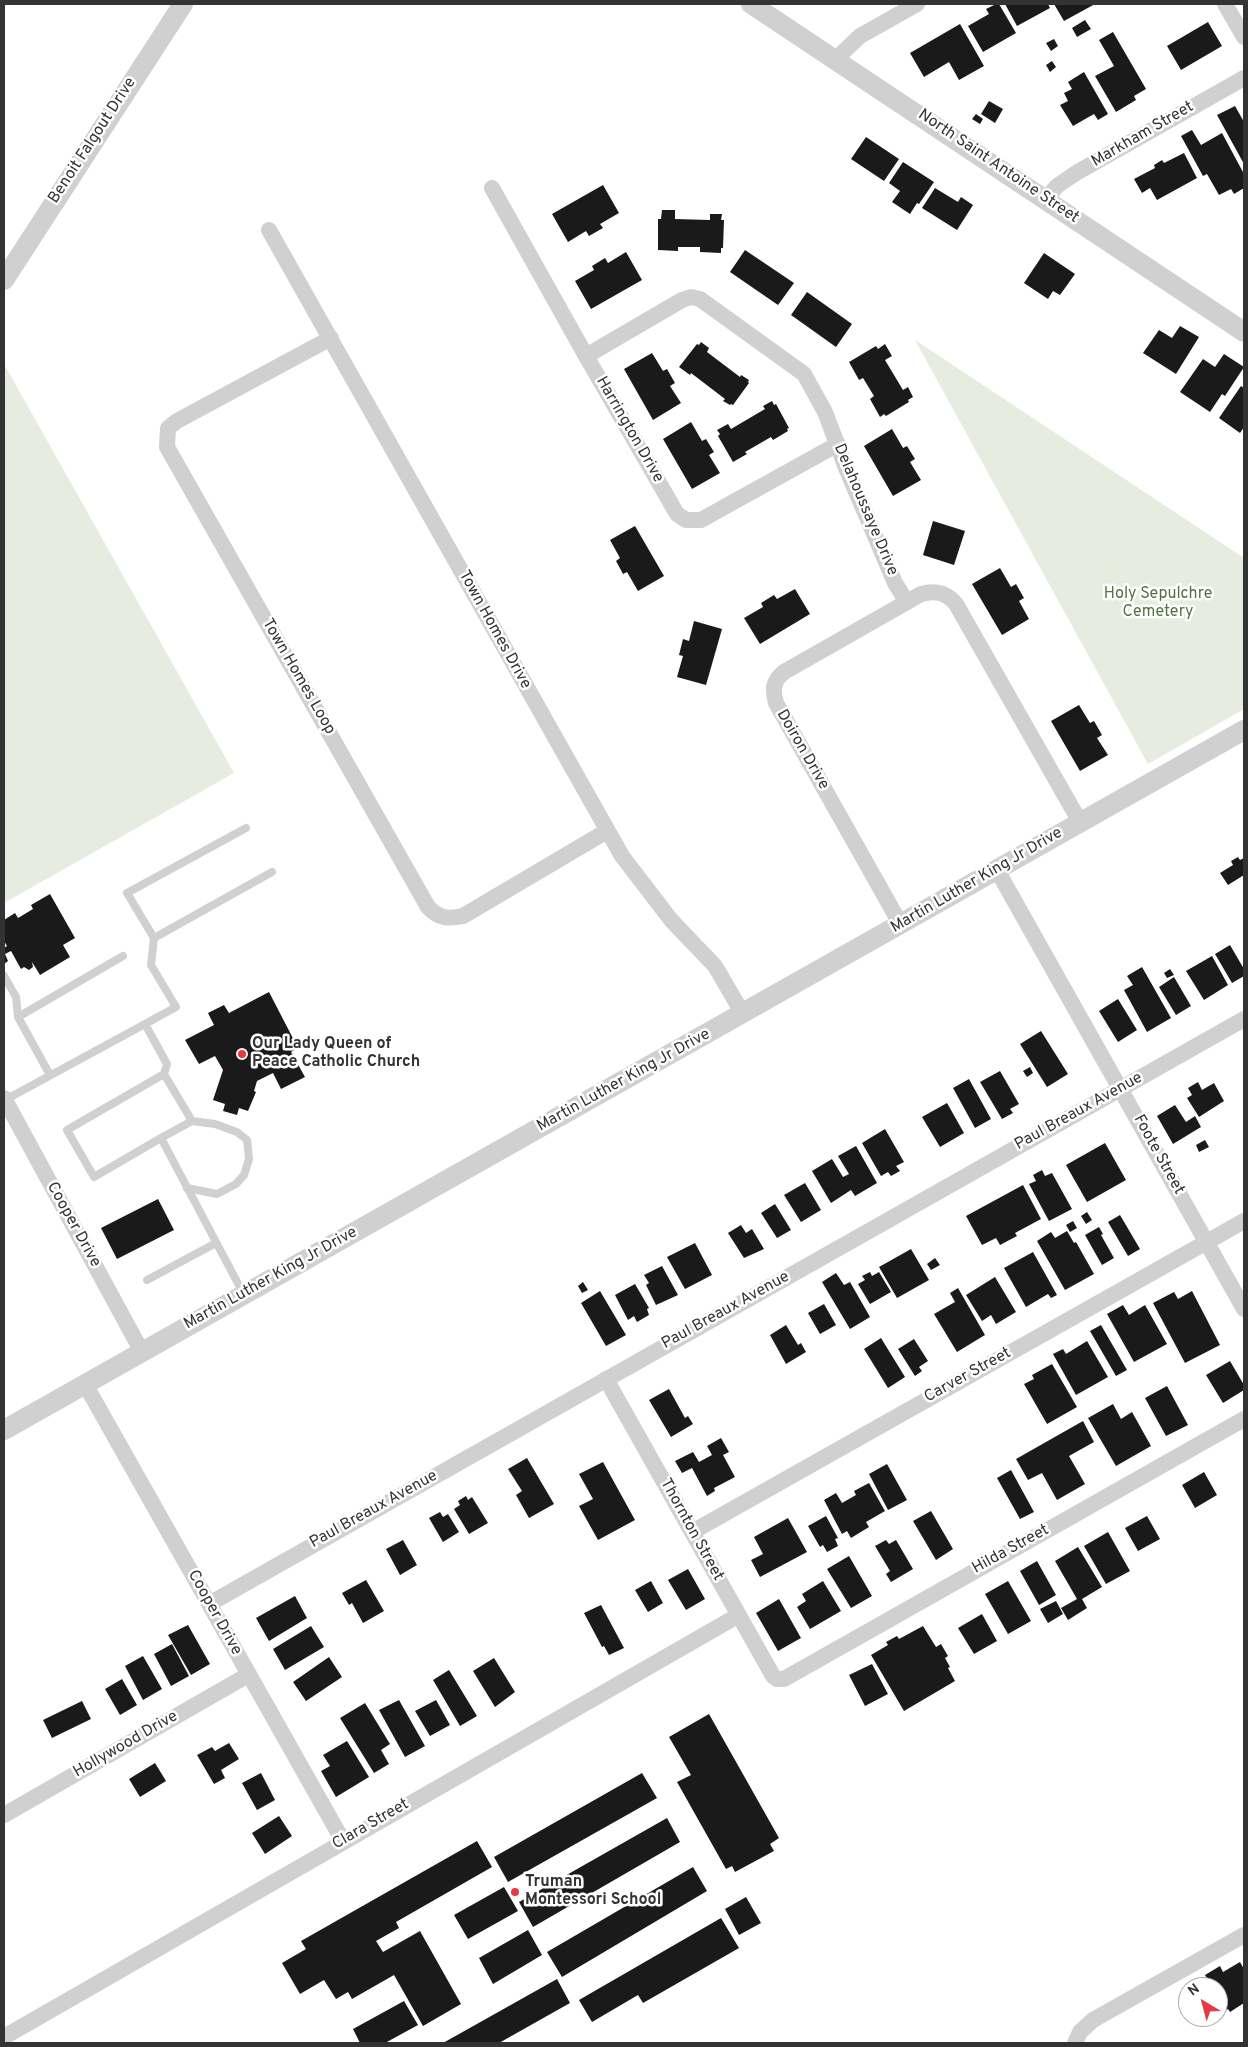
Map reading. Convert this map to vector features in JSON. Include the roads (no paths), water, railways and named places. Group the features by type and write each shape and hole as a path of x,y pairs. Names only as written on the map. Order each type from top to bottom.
{"street":[{"name":"Benoit Falgout Drive","path":"4,280 183,4"},
{"name":"North Saint Antoine Street","path":"751,4 1244,332"},
{"path":"836,59 860,36 917,4"},
{"path":"1225,4 1244,38"},
{"name":"Markham Street","path":"1046,199 1058,186 1076,173 1244,78"},
{"name":"Harrington Drive","path":"492,188 677,514 686,520 701,520 838,444"},
{"name":"Town Homes Drive","path":"269,230 607,831 637,877 672,920 715,966 743,1014"},
{"name":"Delahoussaye Drive","path":"586,356 690,297 700,299 804,374 825,412 846,468 895,583 907,602"},
{"name":"Town Homes Loop","path":"331,338 177,420 168,428 167,447 418,890 434,913 450,919 463,916 607,831"},
{"path":"907,602 931,591 942,592 956,604 1080,822"},
{"name":"Doiron Drive","path":"901,925 776,703 773,688 777,678 784,672 907,602"},
{"name":"Martin Luther King Jr Drive","path":"4,1430 1244,730"},
{"name":"Foote Street","path":"997,870 1244,1309"},
{"name":"Paul Breaux Avenue","path":"209,1604 1244,1019"},
{"name":"Cooper Drive","path":"4,1099 142,1352"},
{"name":"Carver Street","path":"692,1532 1244,1221"},
{"name":"Thornton Street","path":"606,1379 773,1676 778,1679"},
{"name":"Cooper Drive","path":"85,1384 343,1841"},
{"name":"Hilda Street","path":"778,1679 784,1679 1244,1419"},
{"name":"Clara Street","path":"4,2037 739,1615"},
{"name":"Hollywood Drive","path":"4,1815 248,1675"},
{"path":"1075,2041 1093,2020 1244,1936"}],"lane":[{"path":"4,1099 176,1007 151,965 154,938 128,893 246,828"},
{"path":"154,938 272,872"},
{"path":"18,1017 123,956"},
{"path":"4,976 16,997 18,1017 50,1075"},
{"path":"145,1024 166,1064 164,1074 192,1121"},
{"path":"164,1074 67,1130 94,1177 192,1121 215,1124 237,1132 246,1140 249,1159 244,1175 236,1184 217,1194 187,1188"},
{"path":"161,1138 244,1295"},
{"path":"147,1280 216,1243"}],"place":[{"name":"Our Lady Queen of Peace Catholic Church","path":"242,1054"},
{"name":"Truman Montessori School","path":"515,1892"}],"park label":[{"name":"Holy Sepulchre Cemetery","path":"1158,604"}]}
